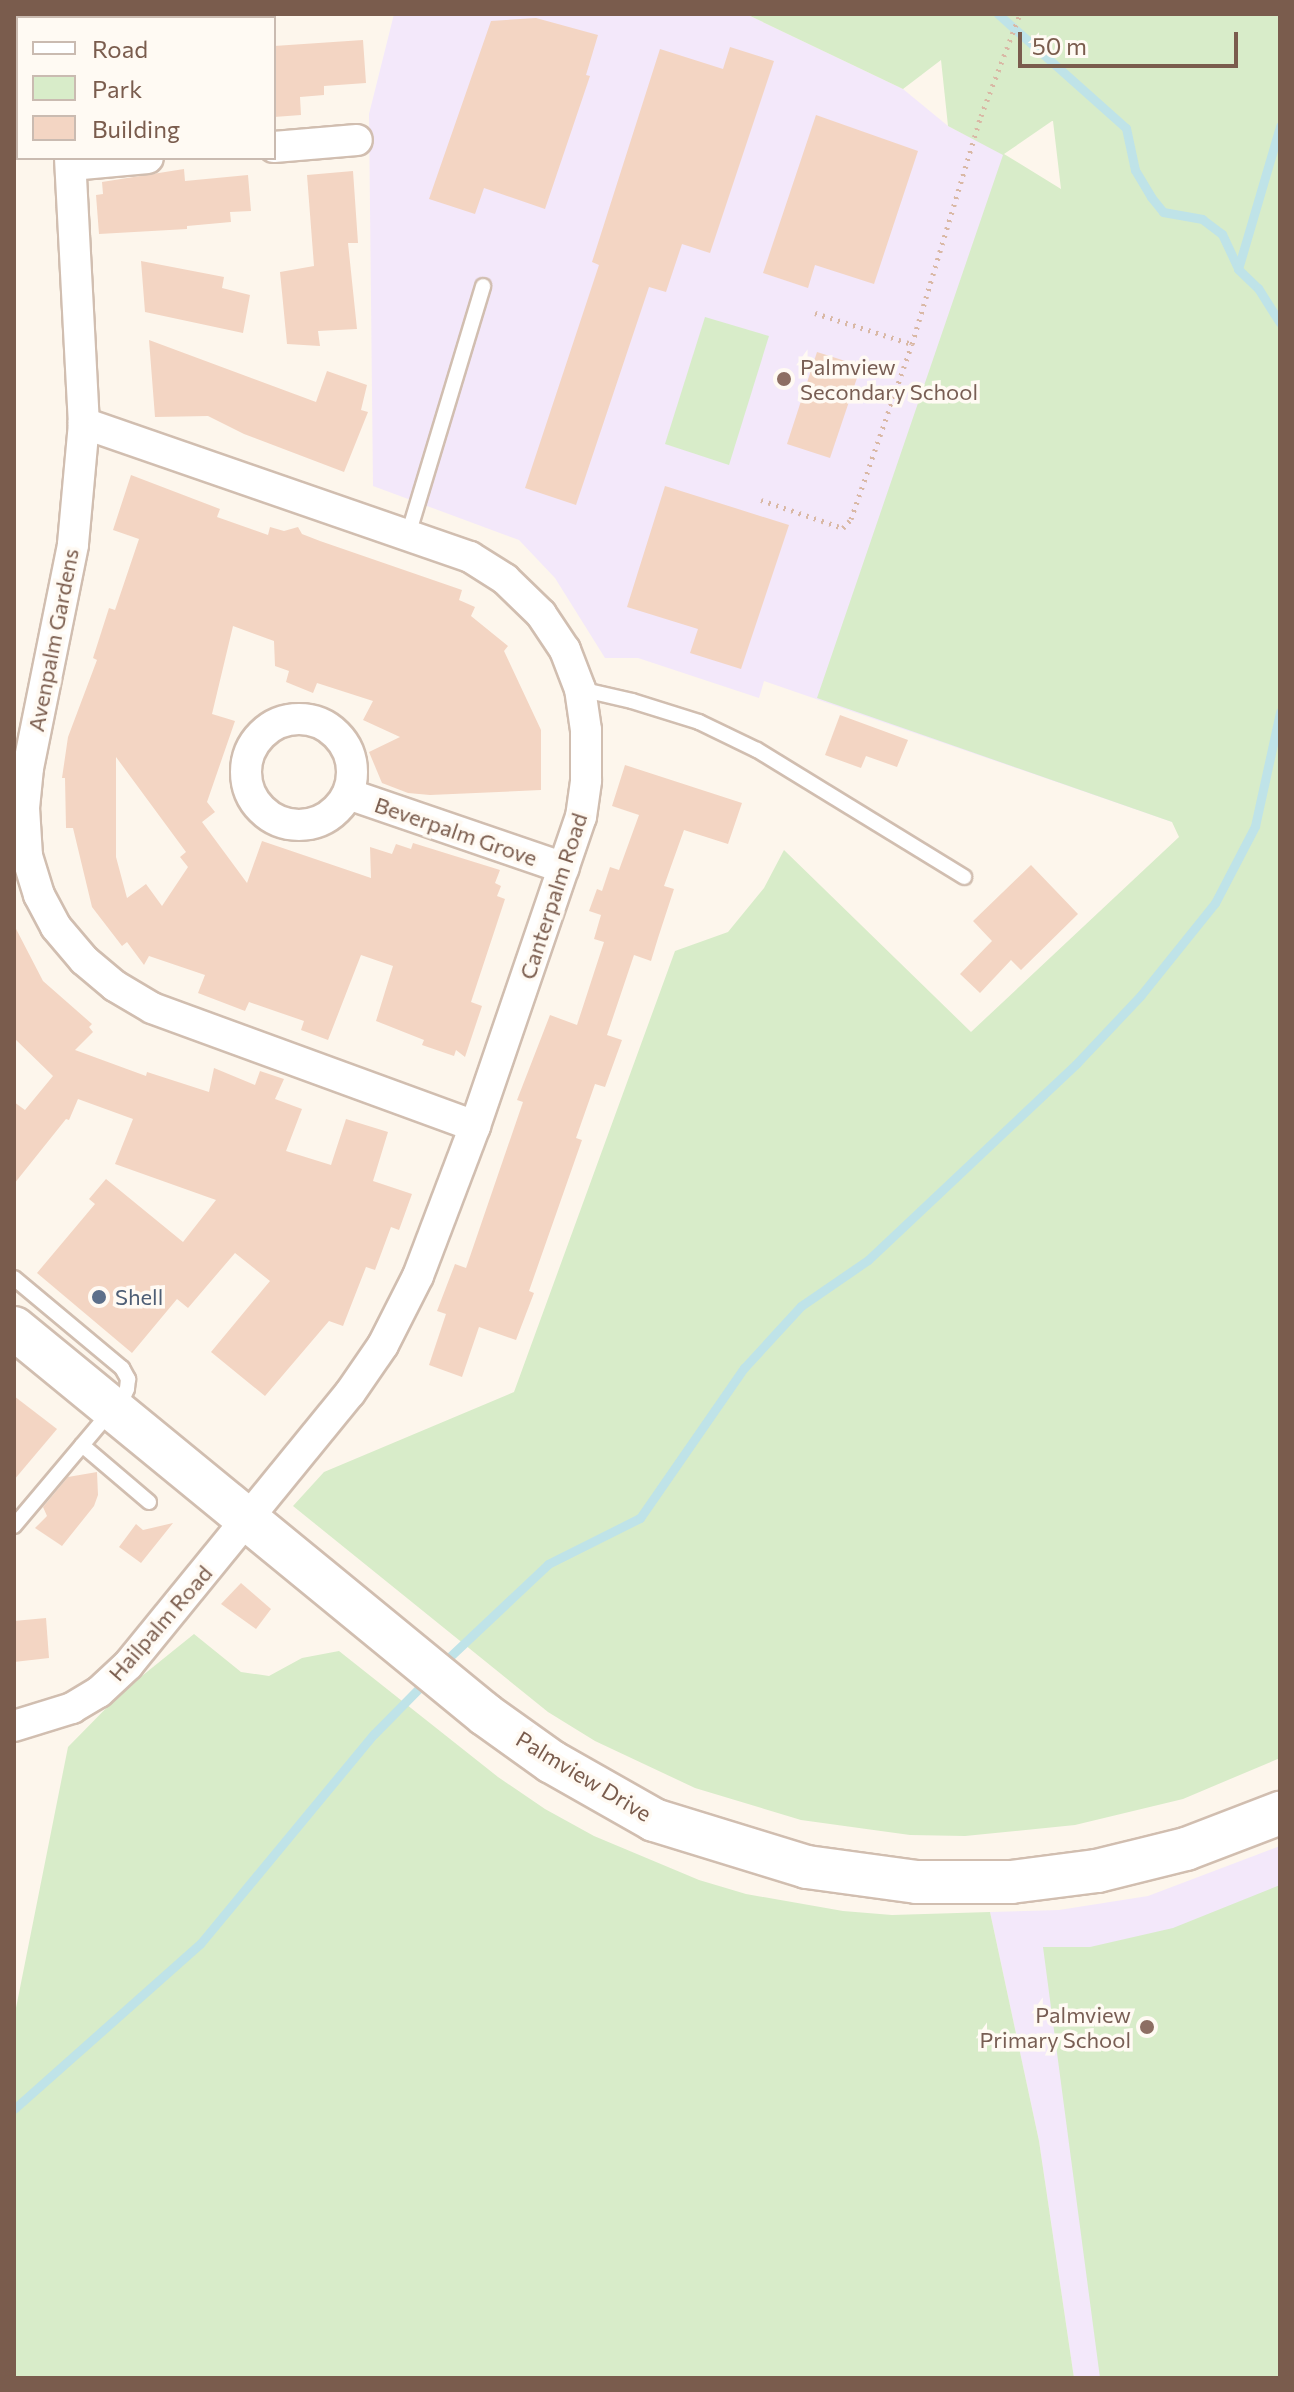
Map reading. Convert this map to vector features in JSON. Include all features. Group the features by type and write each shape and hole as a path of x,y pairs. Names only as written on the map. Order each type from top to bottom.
{"street":[{"path":"276,147 357,140"},
{"name":"Avenpalm Gardens","path":"97,160 71,161 84,423 73,545 28,768 24,808 27,856 39,895 56,927 84,960 115,986 152,1008 475,1126"},
{"name":"Canterpalm Road","path":"84,423 470,557 505,579 541,614 565,650 580,689 586,730 586,780 581,817 475,1126 418,1276 383,1345 350,1393 247,1519"},
{"name":"Beverpalm Grove","path":"348,794 564,868"},
{"name":"Palmview Drive","path":"14,1328 409,1655 486,1715 552,1762 654,1820 807,1867 917,1882 1011,1882 1097,1871 1186,1849 1280,1813"},
{"name":"Hailpalm Road","path":"14,1726 72,1708 99,1692 159,1631 247,1519"}],"lane":[{"path":"408,535 483,286"},
{"path":"580,689 699,722 757,750 964,877"},
{"path":"14,1278 122,1368 128,1379 127,1389 115,1410 14,1526"},
{"path":"82,1445 149,1502"}],"path":[{"path":"761,500 843,528 851,519 912,344 1003,57 1020,14"},
{"path":"815,313 912,344"}],"shaded area":[{"name":"Palmview Secondary School","path":"394,14 746,14 903,89 948,126 1003,154 1172,822 764,681 759,698 638,658 605,658 555,578 519,540 373,486 369,114"},
{"name":"Palmview Primary School","path":"1280,1846 1280,2378 1074,2378 1039,2141 990,1912 1059,1910 1148,1896"}],"green space":[{"path":"746,14 1280,14 1280,1758 1183,1799 1075,1825 965,1836 910,1835 801,1820 695,1788 595,1741 548,1712 293,1506 324,1472 514,1392 675,951 728,932 764,888 784,850 971,1032 1179,837 1172,822 817,698 1003,155 948,126 941,60 903,89","holes":["1053,121 1061,189 1004,154"]},
{"path":"705,317 769,336 729,465 665,444"},
{"path":"194,1634 241,1672 269,1676 302,1658 339,1651 498,1777 545,1809 594,1836 699,1880 746,1894 843,1911 892,1915 990,1912 1039,2141 1074,2378 14,2378 14,2018 68,1747 122,1692"},
{"name":"Palmview Primary School","path":"1280,1885 1280,2378 1100,2378 1043,1947 1090,1947 1173,1928"}],"building":[{"path":"536,18 598,35 586,75 590,76 545,209 484,188 475,214 429,199 491,21"},
{"path":"363,40 366,83 324,86 324,95 300,97 301,115 276,117 276,46"},
{"path":"730,47 774,61 710,253 682,244 666,292 649,287 576,505 525,488 599,265 592,262 660,49 723,69"},
{"path":"816,115 918,151 874,284 815,265 808,288 763,273"},
{"path":"184,169 185,181 248,175 251,211 230,212 231,222 187,226 187,229 99,234 96,195 103,194 102,182"},
{"path":"353,171 358,243 348,243 357,329 318,331 320,346 287,344 280,272 314,266 307,175"},
{"path":"141,261 224,277 222,288 250,295 243,333 145,312"},
{"path":"149,340 316,402 327,371 367,385 361,410 368,412 344,472 244,434 208,416 155,417"},
{"path":"817,352 861,366 830,458 787,444"},
{"path":"131,475 220,509 217,517 268,535 270,527 284,531 298,527 302,534 320,541 462,590 459,600 475,607 471,616 508,646 504,651 541,730 541,790 430,795 408,793 382,783 369,752 400,737 363,720 373,701 317,683 313,693 286,682 289,671 275,666 274,641 233,626 212,714 235,721 207,802 215,812 202,822 247,883 262,841 371,878 370,847 392,854 396,844 411,849 413,843 500,870 495,883 501,886 497,896 505,899 471,1002 482,1006 465,1057 456,1050 454,1056 422,1045 424,1040 376,1021 393,966 361,955 328,1040 301,1030 304,1021 249,1002 245,1011 198,993 205,975 149,956 144,965 127,942 122,946 92,907 73,828 66,828 65,778 62,778 68,737 97,660 93,658 109,608 115,610 139,539 113,530","holes":["116,757 186,852 180,857 188,867 162,906 146,884 127,898 116,857"]},
{"path":"665,486 789,525 741,669 690,653 698,629 627,607"},
{"path":"840,715 908,740 897,767 866,756 861,768 825,755"},
{"path":"625,765 742,803 728,844 684,830 664,886 674,889 651,961 634,955 607,1035 622,1040 605,1087 595,1084 576,1138 582,1140 529,1291 534,1293 516,1340 479,1327 462,1377 429,1365 446,1314 437,1311 455,1264 466,1268 523,1102 517,1100 550,1015 577,1025 604,942 594,939 601,915 589,911 597,889 602,891 610,867 619,870 639,815 612,806"},
{"path":"1031,865 1078,914 1021,970 1011,960 980,993 960,974 992,941 973,921"},
{"path":"14,925 43,981 92,1024 89,1027 93,1032 75,1050 146,1076 147,1072 209,1092 214,1068 255,1085 260,1071 284,1079 275,1099 302,1109 286,1151 331,1165 346,1119 388,1132 373,1181 412,1194 399,1230 391,1227 375,1270 366,1267 343,1326 329,1321 265,1396 211,1352 270,1281 235,1253 188,1308 177,1299 132,1353 37,1273 95,1204 89,1199 106,1179 183,1242 216,1200 115,1164 133,1119 78,1099 69,1120 66,1119 14,1184 14,1102 25,1110 53,1076 14,1038"},
{"path":"14,1396 57,1429 14,1480"},
{"path":"97,1472 98,1495 94,1506 62,1546 35,1528 47,1516 43,1507 68,1477"},
{"path":"173,1523 141,1563 119,1547 136,1524 143,1530"},
{"path":"241,1583 271,1609 256,1629 221,1604"},
{"path":"46,1618 49,1658 14,1662 14,1621"}],"waterway":[{"path":"998,14 1126,128 1135,170 1151,197 1163,212 1202,219 1222,234 1238,269 1258,288 1280,323"},
{"path":"1238,269 1280,126"},
{"path":"441,1665 548,1564 640,1518 744,1368 801,1306 868,1260 1077,1063 1141,995 1215,903 1255,826 1280,712"},
{"path":"14,2109 200,1944 374,1734 428,1679"}],"place":[{"name":"Palmview Secondary School","path":"784,379"},
{"name":"Shell","path":"99,1297"},
{"name":"Palmview Primary School","path":"1147,2027"}]}
